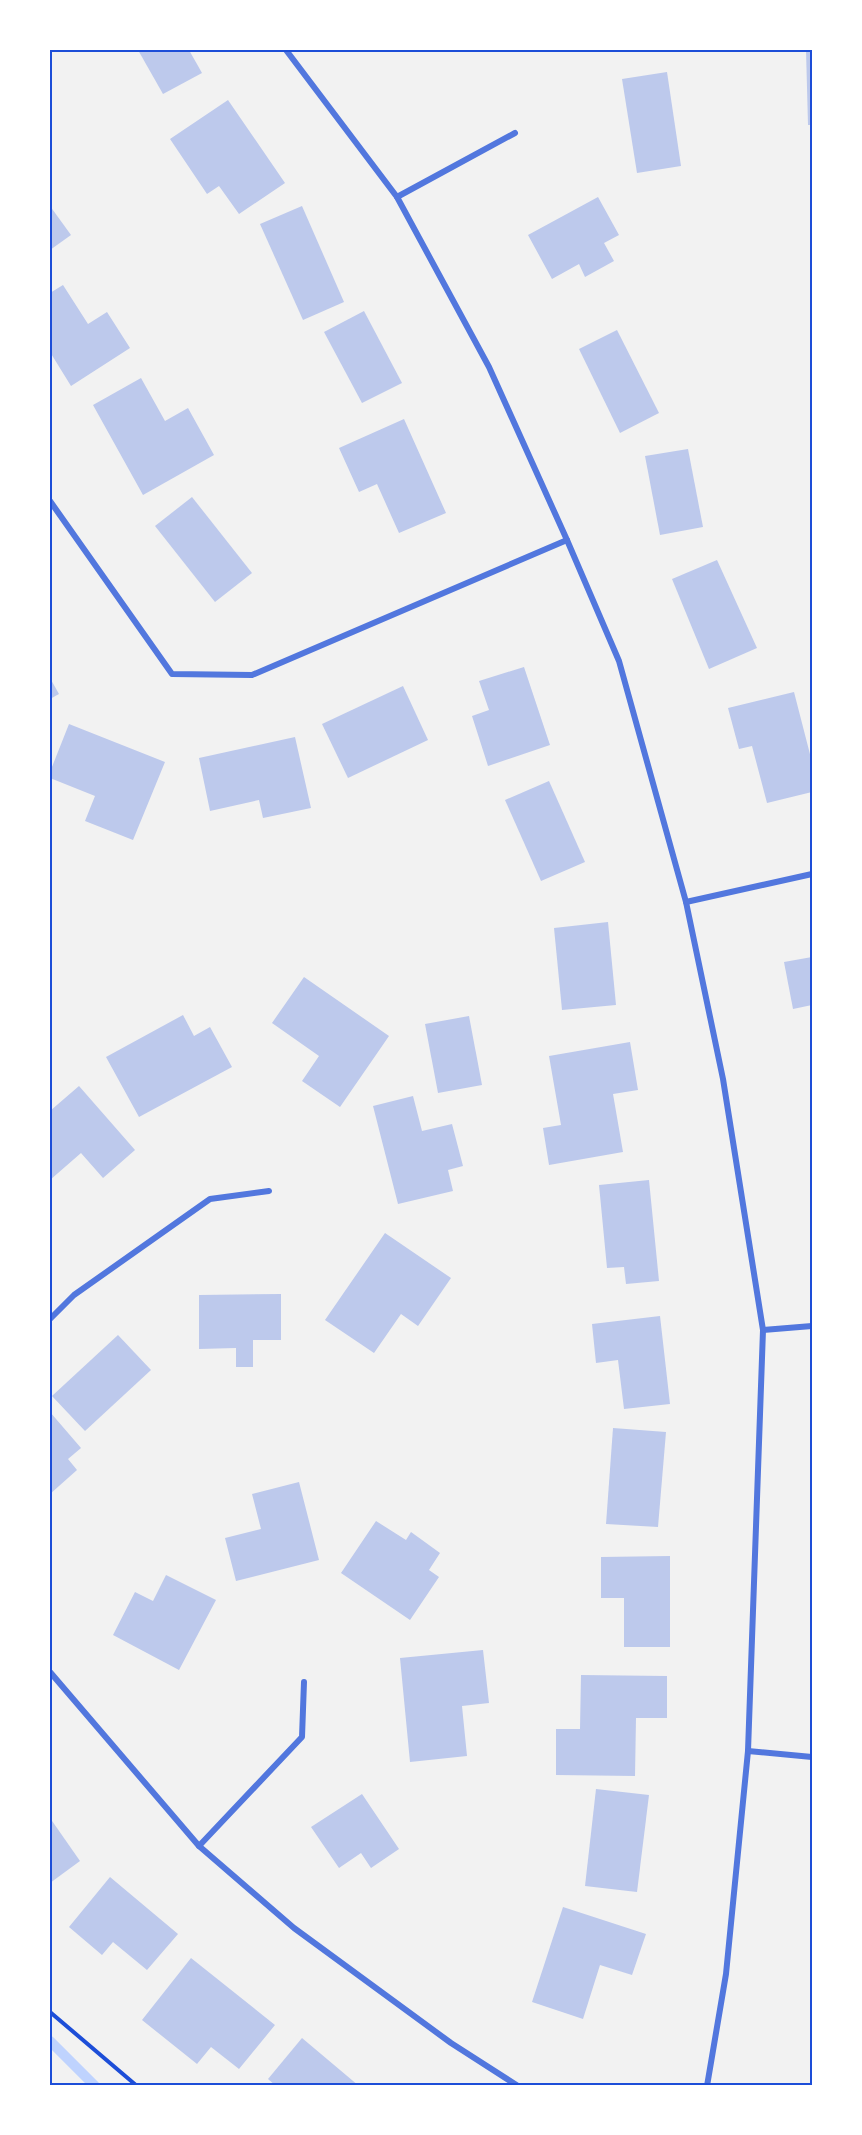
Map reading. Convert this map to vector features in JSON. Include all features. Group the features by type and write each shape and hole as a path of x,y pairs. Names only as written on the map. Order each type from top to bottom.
{"street":[{"path":"286,50 397,197 489,367 619,661 686,902 723,1079 763,1330 747,1751 726,1974 707,2085"},
{"path":"397,197 515,133"},
{"path":"50,501 172,674 252,675 567,540"},
{"path":"686,902 813,874"},
{"path":"50,1319 74,1295 210,1199 269,1191"},
{"path":"763,1330 813,1326"},
{"path":"50,1672 199,1846 294,1928 451,2043 518,2085"},
{"path":"199,1846 302,1737 304,1682"},
{"path":"747,1751 813,1757"}],"path":[{"path":"50,2012 137,2085"}],"building":[{"path":"138,50 189,50 202,73 163,94"},
{"path":"806,50 812,50 812,125 808,125"},
{"path":"667,72 681,166 637,173 622,79"},
{"path":"228,100 285,183 239,214 219,186 207,194 170,139"},
{"path":"598,197 619,235 604,243 614,261 585,277 579,264 552,279 528,235"},
{"path":"50,206 71,235 50,250"},
{"path":"302,206 344,302 303,320 260,224"},
{"path":"63,285 88,324 107,312 130,348 71,386 50,352 50,293"},
{"path":"364,311 402,383 362,403 324,332"},
{"path":"617,330 659,413 620,433 579,349"},
{"path":"141,378 165,421 188,408 214,455 143,495 93,405"},
{"path":"404,419 446,513 399,533 377,484 359,492 339,448"},
{"path":"688,449 703,527 660,535 645,456"},
{"path":"192,497 252,573 215,602 155,526"},
{"path":"717,560 757,648 709,669 672,579"},
{"path":"524,667 550,745 488,766 472,716 489,710 479,681"},
{"path":"50,678 59,694 50,699"},
{"path":"403,686 428,740 348,778 322,724"},
{"path":"794,692 812,762 812,792 767,803 752,746 739,749 728,708"},
{"path":"69,724 165,762 133,840 85,821 95,796 50,778 50,772"},
{"path":"295,737 311,808 263,818 259,800 210,811 199,758"},
{"path":"549,781 585,862 541,881 505,800"},
{"path":"608,922 616,1005 562,1010 554,928"},
{"path":"812,957 812,1005 793,1009 784,962"},
{"path":"304,977 389,1036 340,1107 302,1081 319,1056 272,1023"},
{"path":"183,1015 194,1036 210,1027 232,1067 139,1117 106,1057"},
{"path":"469,1016 482,1085 438,1093 425,1024"},
{"path":"630,1042 638,1090 613,1094 623,1152 549,1165 543,1128 561,1125 549,1056"},
{"path":"79,1086 135,1150 103,1178 81,1153 50,1180 50,1111"},
{"path":"413,1096 422,1131 452,1124 463,1166 448,1170 453,1191 398,1204 373,1106"},
{"path":"649,1180 659,1281 626,1284 624,1267 607,1268 599,1185"},
{"path":"385,1233 451,1278 418,1326 401,1314 374,1353 325,1320"},
{"path":"281,1294 281,1340 253,1340 253,1367 236,1367 236,1348 199,1349 199,1295"},
{"path":"660,1316 670,1404 624,1409 618,1360 596,1363 592,1324"},
{"path":"118,1335 151,1370 85,1431 52,1396"},
{"path":"50,1412 81,1448 68,1459 77,1470 50,1494"},
{"path":"613,1428 666,1432 658,1527 606,1524"},
{"path":"299,1482 319,1560 236,1581 225,1538 261,1529 252,1494"},
{"path":"376,1521 406,1540 411,1532 440,1553 429,1570 439,1577 410,1620 341,1573"},
{"path":"670,1556 670,1647 624,1647 624,1598 601,1598 601,1557"},
{"path":"166,1575 216,1600 179,1670 113,1635 135,1592 153,1601"},
{"path":"483,1650 489,1703 462,1706 467,1756 410,1762 400,1658"},
{"path":"581,1675 667,1676 667,1718 636,1718 635,1776 556,1775 556,1729 580,1729"},
{"path":"596,1789 649,1795 637,1892 585,1886"},
{"path":"362,1794 399,1849 371,1868 361,1853 339,1868 311,1827"},
{"path":"50,1818 80,1861 50,1883"},
{"path":"110,1877 178,1934 147,1970 113,1942 102,1955 69,1927"},
{"path":"563,1907 646,1934 632,1975 600,1965 583,2019 532,2002"},
{"path":"191,1958 275,2025 239,2069 211,2047 197,2064 142,2020"},
{"path":"302,2038 359,2086 276,2086 268,2079"}],"waterway":[{"path":"50,2041 95,2086"}]}
